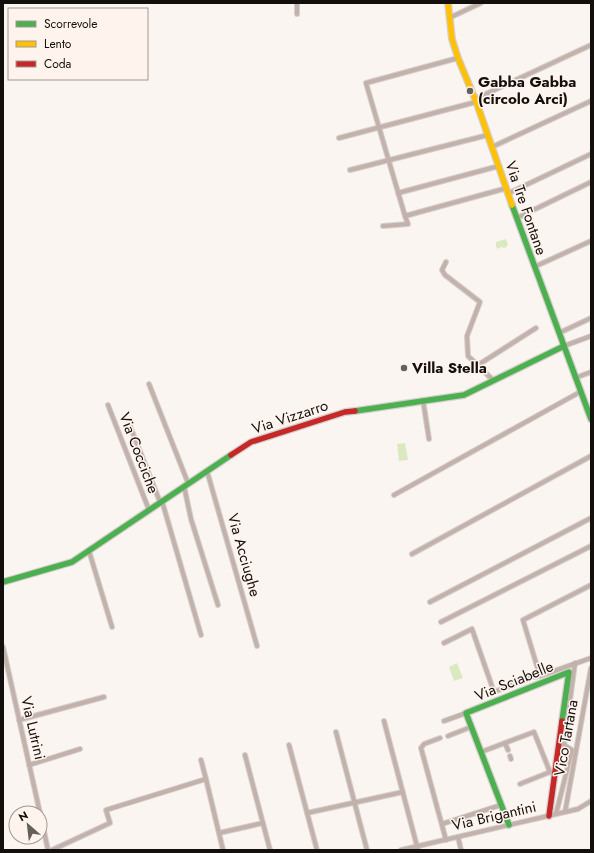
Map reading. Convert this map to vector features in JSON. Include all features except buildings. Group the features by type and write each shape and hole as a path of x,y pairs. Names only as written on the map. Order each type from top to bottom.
{"street":[{"path":"297,3 297,14"},
{"name":"Via Tre Fontane","path":"448,3 449,18 458,58 476,101 534,267 591,419"},
{"path":"449,18 481,3"},
{"path":"339,138 476,101 591,45"},
{"path":"383,226 408,224 377,127 366,83 458,58"},
{"path":"492,147 591,101"},
{"path":"350,170 488,135"},
{"path":"405,216 508,191 591,154"},
{"path":"398,192 499,166"},
{"path":"517,218 591,182"},
{"path":"534,267 591,241"},
{"path":"446,262 442,270 444,275 480,302 467,336 466,346 469,358 494,381"},
{"path":"558,333 591,318"},
{"path":"478,365 536,328"},
{"path":"564,346 591,336"},
{"name":"Via Vizzarro","path":"3,582 68,564 161,501 257,439 345,412 423,400 461,396 564,346"},
{"path":"575,378 591,372"},
{"path":"149,384 186,485 191,519 218,605"},
{"path":"394,495 580,392"},
{"path":"423,400 429,439"},
{"name":"Via Cocciche","path":"108,405 149,510"},
{"path":"130,426 161,501 201,635"},
{"path":"412,554 591,456"},
{"name":"Via Acciughe","path":"207,471 257,646"},
{"path":"430,602 591,518"},
{"path":"441,622 591,546"},
{"path":"89,551 112,627"},
{"path":"540,676 523,620 591,585"},
{"path":"444,643 472,629 494,692 532,677 540,676 591,658"},
{"name":"Via Lutrini","path":"3,647 38,805"},
{"name":"Via Sciabelle","path":"556,814 572,750 564,745 575,663"},
{"name":"Vico Tartana","path":"565,812 591,668"},
{"name":"Via Sciabelle","path":"509,825 466,713 569,672 552,773 548,816"},
{"path":"19,720 104,697"},
{"path":"444,721 466,713"},
{"path":"384,721 418,848"},
{"path":"448,736 471,727"},
{"path":"336,732 367,850"},
{"path":"481,752 534,732 552,773 520,784"},
{"path":"440,738 424,744 421,748 446,840"},
{"path":"505,743 508,750"},
{"path":"289,745 317,850"},
{"path":"29,765 80,749"},
{"path":"245,755 270,850"},
{"path":"201,760 223,850"},
{"path":"52,850 110,823 106,810 206,779"},
{"path":"307,814 403,792"},
{"name":"Via Brigantini","path":"401,850 418,848 565,812 585,806 591,801"},
{"path":"442,824 501,805"},
{"path":"585,806 591,805"},
{"path":"219,833 263,823"},
{"path":"458,837 461,850"}],"green space":[{"path":"506,239 508,245 505,248 501,247 498,249 496,247 496,242"},
{"path":"405,443 408,460 399,461 397,444"},
{"path":"457,663 463,678 454,681 449,667"}],"traffic: fast":[{"path":"512,205 591,419"},
{"path":"355,411 464,395 564,346"},
{"path":"3,582 72,562 231,455"},
{"path":"509,825 466,713 569,672 562,721"}],"traffic: slow":[{"path":"448,3 452,39 458,58 477,104 512,205"}],"traffic: jam":[{"path":"231,455 251,442 345,412 355,411"},
{"path":"549,816 562,721"}],"place":[{"name":"Gabba Gabba (circolo Arci)","path":"470,91"},
{"name":"Villa Stella","path":"404,368"}]}
